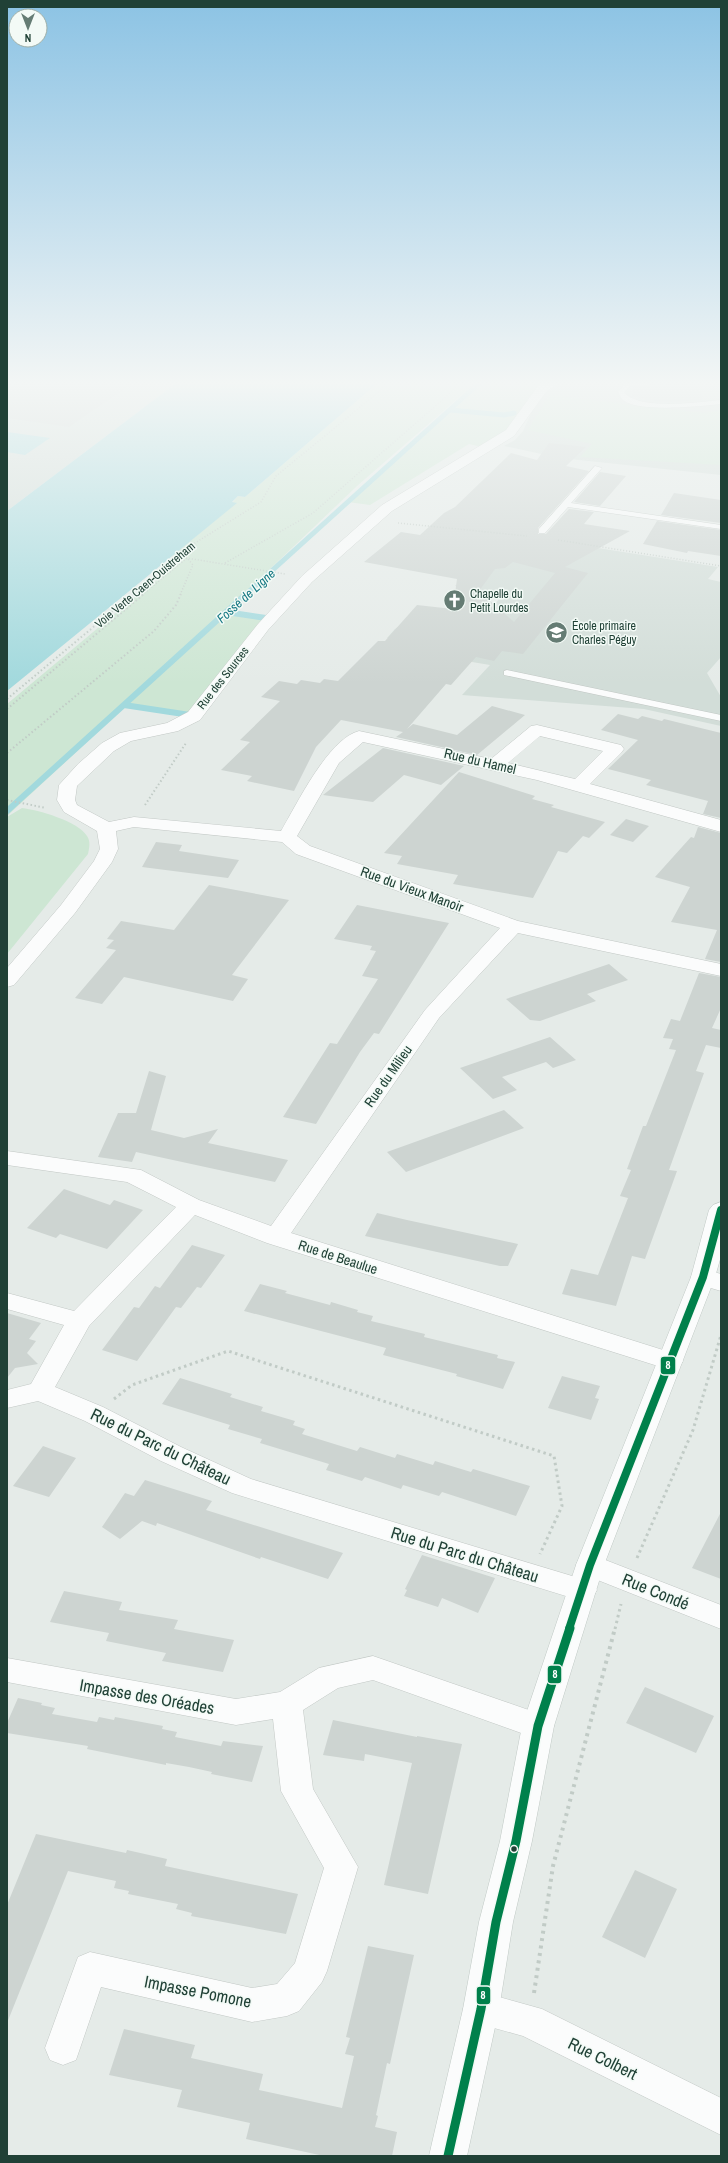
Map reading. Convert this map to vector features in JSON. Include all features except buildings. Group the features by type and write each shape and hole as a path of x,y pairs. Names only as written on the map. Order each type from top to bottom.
{"street":[{"name":"Rue des Sources","path":"106,828 70,808 66,800 68,785 84,768 114,744 126,737 172,727 194,716 263,627 307,579 387,508 429,482"},
{"path":"496,764 537,730 615,749 579,785"},
{"name":"Rue du Hamel","path":"287,837 332,760 359,736 496,764 579,785 721,826"},
{"path":"7,981 68,909 103,862 109,849 106,828 134,822 287,837"},
{"name":"Rue du Vieux Manoir","path":"287,837 303,850 513,926 721,970"},
{"name":"Rue du Milieu","path":"276,1237 432,1014 513,926"},
{"name":"Rue de Beaulue","path":"7,1158 133,1175 191,1204 276,1237 670,1361"},
{"path":"7,1399 40,1391 79,1321 191,1204"},
{"path":"448,2156 481,2009 496,1922 516,1840 538,1726 586,1578 670,1361 712,1280 721,1210"},
{"path":"7,1301 79,1321"},
{"name":"Rue du Parc du Château","path":"40,1391 94,1414 171,1454 242,1486 530,1574 586,1578"},
{"name":"Rue Condé","path":"586,1578 628,1580 721,1617"},
{"path":"287,1704 330,1677 373,1668 538,1726"},
{"name":"Impasse des Oréades","path":"7,1670 236,1712 287,1704"},
{"name":"Impasse Pomone","path":"63,2048 90,1968 252,2005 287,1999 310,1971 341,1867 297,1791 287,1704"},
{"name":"Rue Colbert","path":"481,2009 529,2021 721,2116"}],"lane":[{"path":"542,531 586,482"},
{"path":"566,504 721,527"},
{"path":"507,673 721,718"}],"path":[{"name":"Voie Verte Caen-Ouistreham","path":"7,699 212,531 261,502 273,482"},
{"path":"225,563 313,513 349,482"},
{"path":"180,557 225,563 278,573"},
{"path":"7,709 187,558"},
{"path":"7,753 154,631 176,605 193,565 187,558"},
{"path":"134,822 194,731 194,716"},
{"path":"9,800 30,805"},
{"path":"529,2021 553,1866 628,1580 693,1430 721,1335"},
{"path":"94,1414 132,1385 228,1351 554,1456 562,1506 530,1574"}],"shaded area":[{"path":"7,482 45,482 7,511"},
{"name":"École primaire Charles Péguy","path":"598,548 718,567 708,579 721,582 721,657 707,673 721,697 721,726 644,709 462,695 490,665 442,657 449,648 387,638 395,629 420,612 484,617 500,598 495,594 455,586 487,557"}],"green space":[{"path":"263,482 362,482 226,611 269,620 190,715 127,705 7,816 7,704 135,597 182,561 172,556 236,503 232,503 238,496 245,497"},
{"path":"371,482 407,482 370,505 348,502"},
{"path":"22,808 38,811 67,821 87,836 89,840 89,847 88,854 7,954 7,817"}],"water":[{"path":"45,482 263,482 245,497 238,496 232,502 237,503 7,691 7,511"}],"waterway":[{"name":"Fossé de Ligne","path":"245,595 370,482"},
{"name":"Fossé de Ligne","path":"226,612 246,594"},
{"name":"Fossé de Ligne","path":"7,811 226,612"},
{"path":"226,612 266,618"},
{"path":"124,705 190,715"}],"transit line":[{"name":"8","path":"448,2156 481,2009 496,1922 516,1841 538,1726 590,1565 703,1277 721,1210"}],"place":[{"name":"Chapelle du Petit Lourdes","path":"454,601"},
{"name":"École primaire Charles Péguy","path":"557,633"}]}
